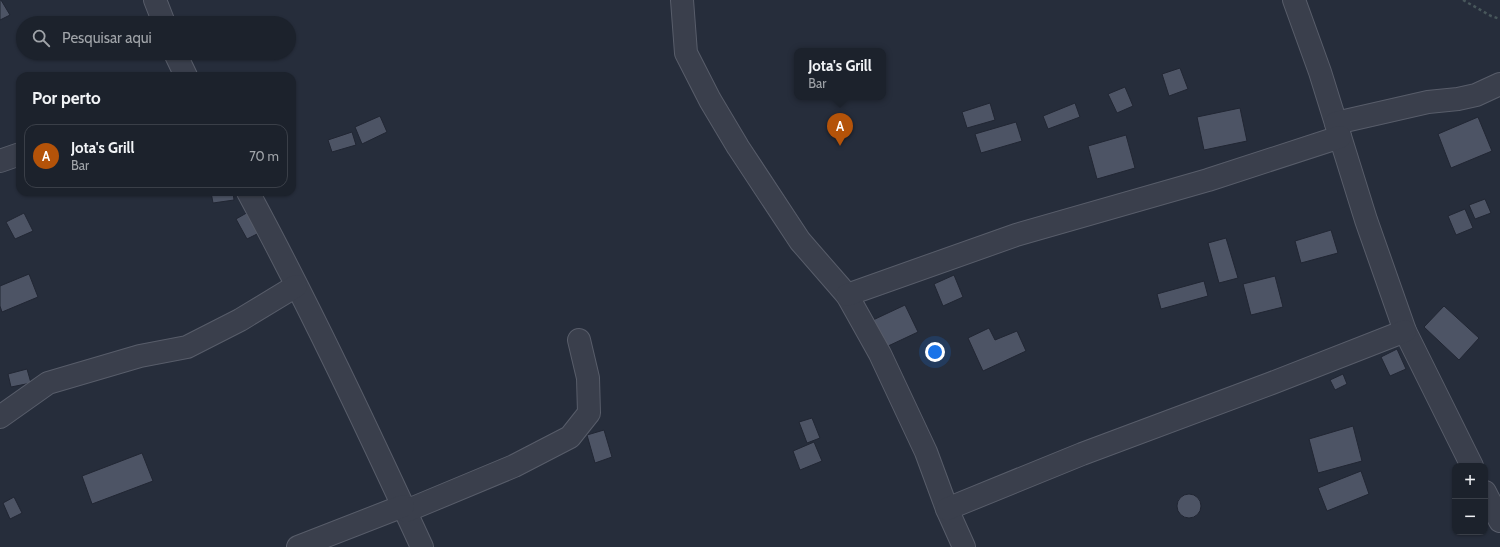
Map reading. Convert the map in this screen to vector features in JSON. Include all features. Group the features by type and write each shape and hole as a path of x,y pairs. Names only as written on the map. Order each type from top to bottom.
{"street":[{"path":"155,0 161,16"},
{"path":"682,0 686,53 710,100 800,241 847,295 880,354 926,452 947,509 964,547"},
{"path":"1294,0 1320,72 1366,220 1405,331 1471,463"},
{"path":"178,60 184,72"},
{"path":"847,295 1016,235 1208,180 1338,130 1428,102 1458,99 1476,95 1500,84"},
{"path":"0,161 16,155"},
{"path":"250,196 296,286 422,547"},
{"path":"0,417 48,383 140,356 187,347 240,320 296,286"},
{"path":"947,509 1082,454 1272,383 1405,331"},
{"path":"298,547 514,466 570,437 589,413 588,378 579,340"},
{"path":"1488,497 1499,517"}],"path":[{"path":"1463,0 1490,16 1500,19"}],"building":[{"path":"0,0 10,15 0,20"},
{"path":"1180,68 1188,89 1169,96 1162,74"},
{"path":"1125,87 1133,106 1117,113 1108,94"},
{"path":"990,103 995,120 967,128 962,112"},
{"path":"1075,103 1080,117 1048,129 1043,116"},
{"path":"1240,108 1247,141 1204,150 1197,117"},
{"path":"380,116 387,132 362,144 355,127"},
{"path":"1478,117 1492,151 1451,168 1438,134"},
{"path":"1016,122 1022,141 981,153 975,134"},
{"path":"352,132 356,145 332,152 328,140"},
{"path":"1126,135 1135,168 1097,179 1088,146"},
{"path":"212,196 234,196 234,200 213,203"},
{"path":"1485,199 1491,213 1475,219 1469,205"},
{"path":"1465,209 1473,228 1456,235 1448,216"},
{"path":"250,211 261,232 247,239 236,219"},
{"path":"24,213 33,231 15,239 6,222"},
{"path":"1331,230 1338,253 1301,263 1295,241"},
{"path":"1226,238 1238,278 1219,283 1208,243"},
{"path":"29,274 38,297 2,312 0,306 0,286"},
{"path":"954,275 963,297 943,306 934,284"},
{"path":"1275,276 1283,307 1251,315 1243,284"},
{"path":"1204,281 1208,296 1161,309 1157,294"},
{"path":"905,305 918,332 886,347 873,320"},
{"path":"1444,306 1479,338 1459,360 1424,327"},
{"path":"989,328 995,340 1017,331 1026,351 983,371 968,338"},
{"path":"1397,349 1406,369 1390,376 1381,357"},
{"path":"27,369 31,383 11,387 8,374"},
{"path":"1343,374 1347,384 1335,390 1330,380"},
{"path":"812,418 820,438 807,443 799,422"},
{"path":"1353,426 1362,461 1318,473 1309,439"},
{"path":"604,430 612,457 595,463 587,435"},
{"path":"814,442 822,461 800,470 793,451"},
{"path":"142,453 153,481 92,504 82,476"},
{"path":"1361,471 1369,494 1327,511 1318,488"},
{"path":"1189,494 1194,495 1200,501 1200,511 1194,517 1189,518 1184,517 1178,511 1177,506 1178,501 1184,495"},
{"path":"14,497 22,513 10,519 3,503"}],"place":[{"name":"Jota's Grill","path":"840,146"}]}
